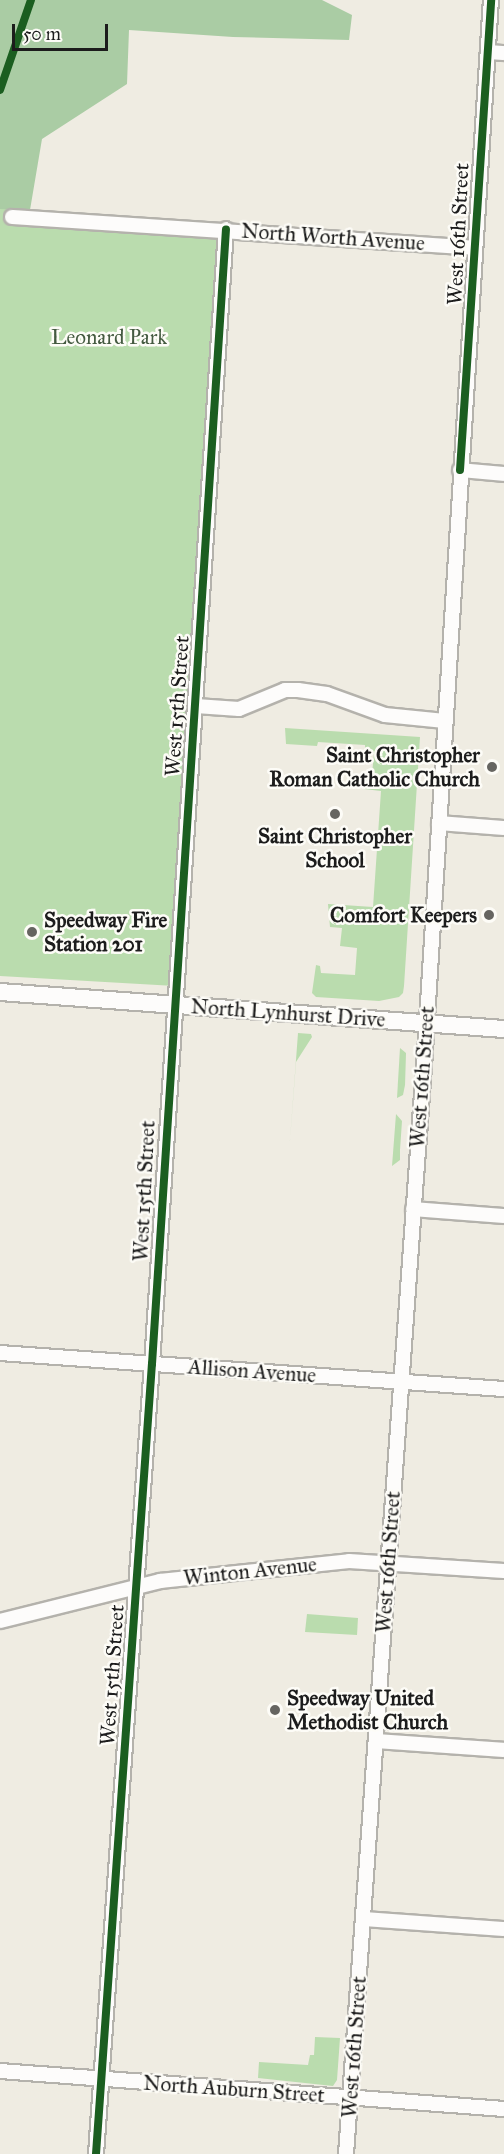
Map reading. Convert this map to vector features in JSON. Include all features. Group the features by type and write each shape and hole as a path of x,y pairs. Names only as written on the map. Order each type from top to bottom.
{"main road":[{"name":"North Lynhurst Drive","path":"0,992 504,1029"}],"street":[{"name":"West 16th Street","path":"346,2154 426,1023 491,0"},
{"path":"488,52 504,53"},
{"name":"North Worth Avenue","path":"12,217 226,229 474,248"},
{"name":"West 15th Street","path":"96,2154 152,1364 226,229"},
{"path":"460,470 504,474"},
{"path":"196,706 238,709 285,690 298,690 327,694 385,715 445,721"},
{"path":"439,823 504,828"},
{"path":"413,1209 504,1216"},
{"name":"Allison Avenue","path":"0,1353 504,1389"},
{"name":"Winton Avenue","path":"0,1621 160,1581 349,1561 504,1571"},
{"path":"376,1741 504,1750"},
{"path":"364,1919 504,1929"},
{"name":"North Auburn Street","path":"0,2071 504,2109"}],"green space":[{"path":"0,0 322,0 352,15 349,40 233,37 129,30 127,84 42,139 30,210 0,209"},
{"name":"Leonard Park","path":"0,97 24,217 226,229 175,986 0,976"},
{"path":"285,728 420,737 404,986 403,993 399,997 379,1001 316,997 312,993 316,965 320,966 321,973 355,975 357,948 340,946 342,928 330,927 328,904 373,907 381,791 364,789 362,785 362,773 372,774 374,753 365,752 365,745 318,742 317,746 286,744"},
{"path":"298,1033 311,1034 312,1037 296,1062 289,1153"},
{"path":"400,1048 406,1053 405,1085 403,1095 397,1098"},
{"path":"396,1114 402,1121 400,1160 392,1166"},
{"path":"307,1614 358,1618 357,1635 305,1632"},
{"path":"315,2037 340,2038 337,2080 333,2086 258,2078 259,2062 308,2065 310,2055 314,2055"}],"cycle path":[{"path":"0,90 31,0"},
{"path":"460,470 491,0"},
{"path":"96,2154 152,1364 226,229"}],"place":[{"name":"Saint Christopher Roman Catholic Church","path":"492,767"},
{"name":"Saint Christopher School","path":"335,814"},
{"name":"Comfort Keepers","path":"489,915"},
{"name":"Speedway Fire Station 201","path":"32,932"},
{"name":"Speedway United Methodist Church","path":"275,1710"}]}
